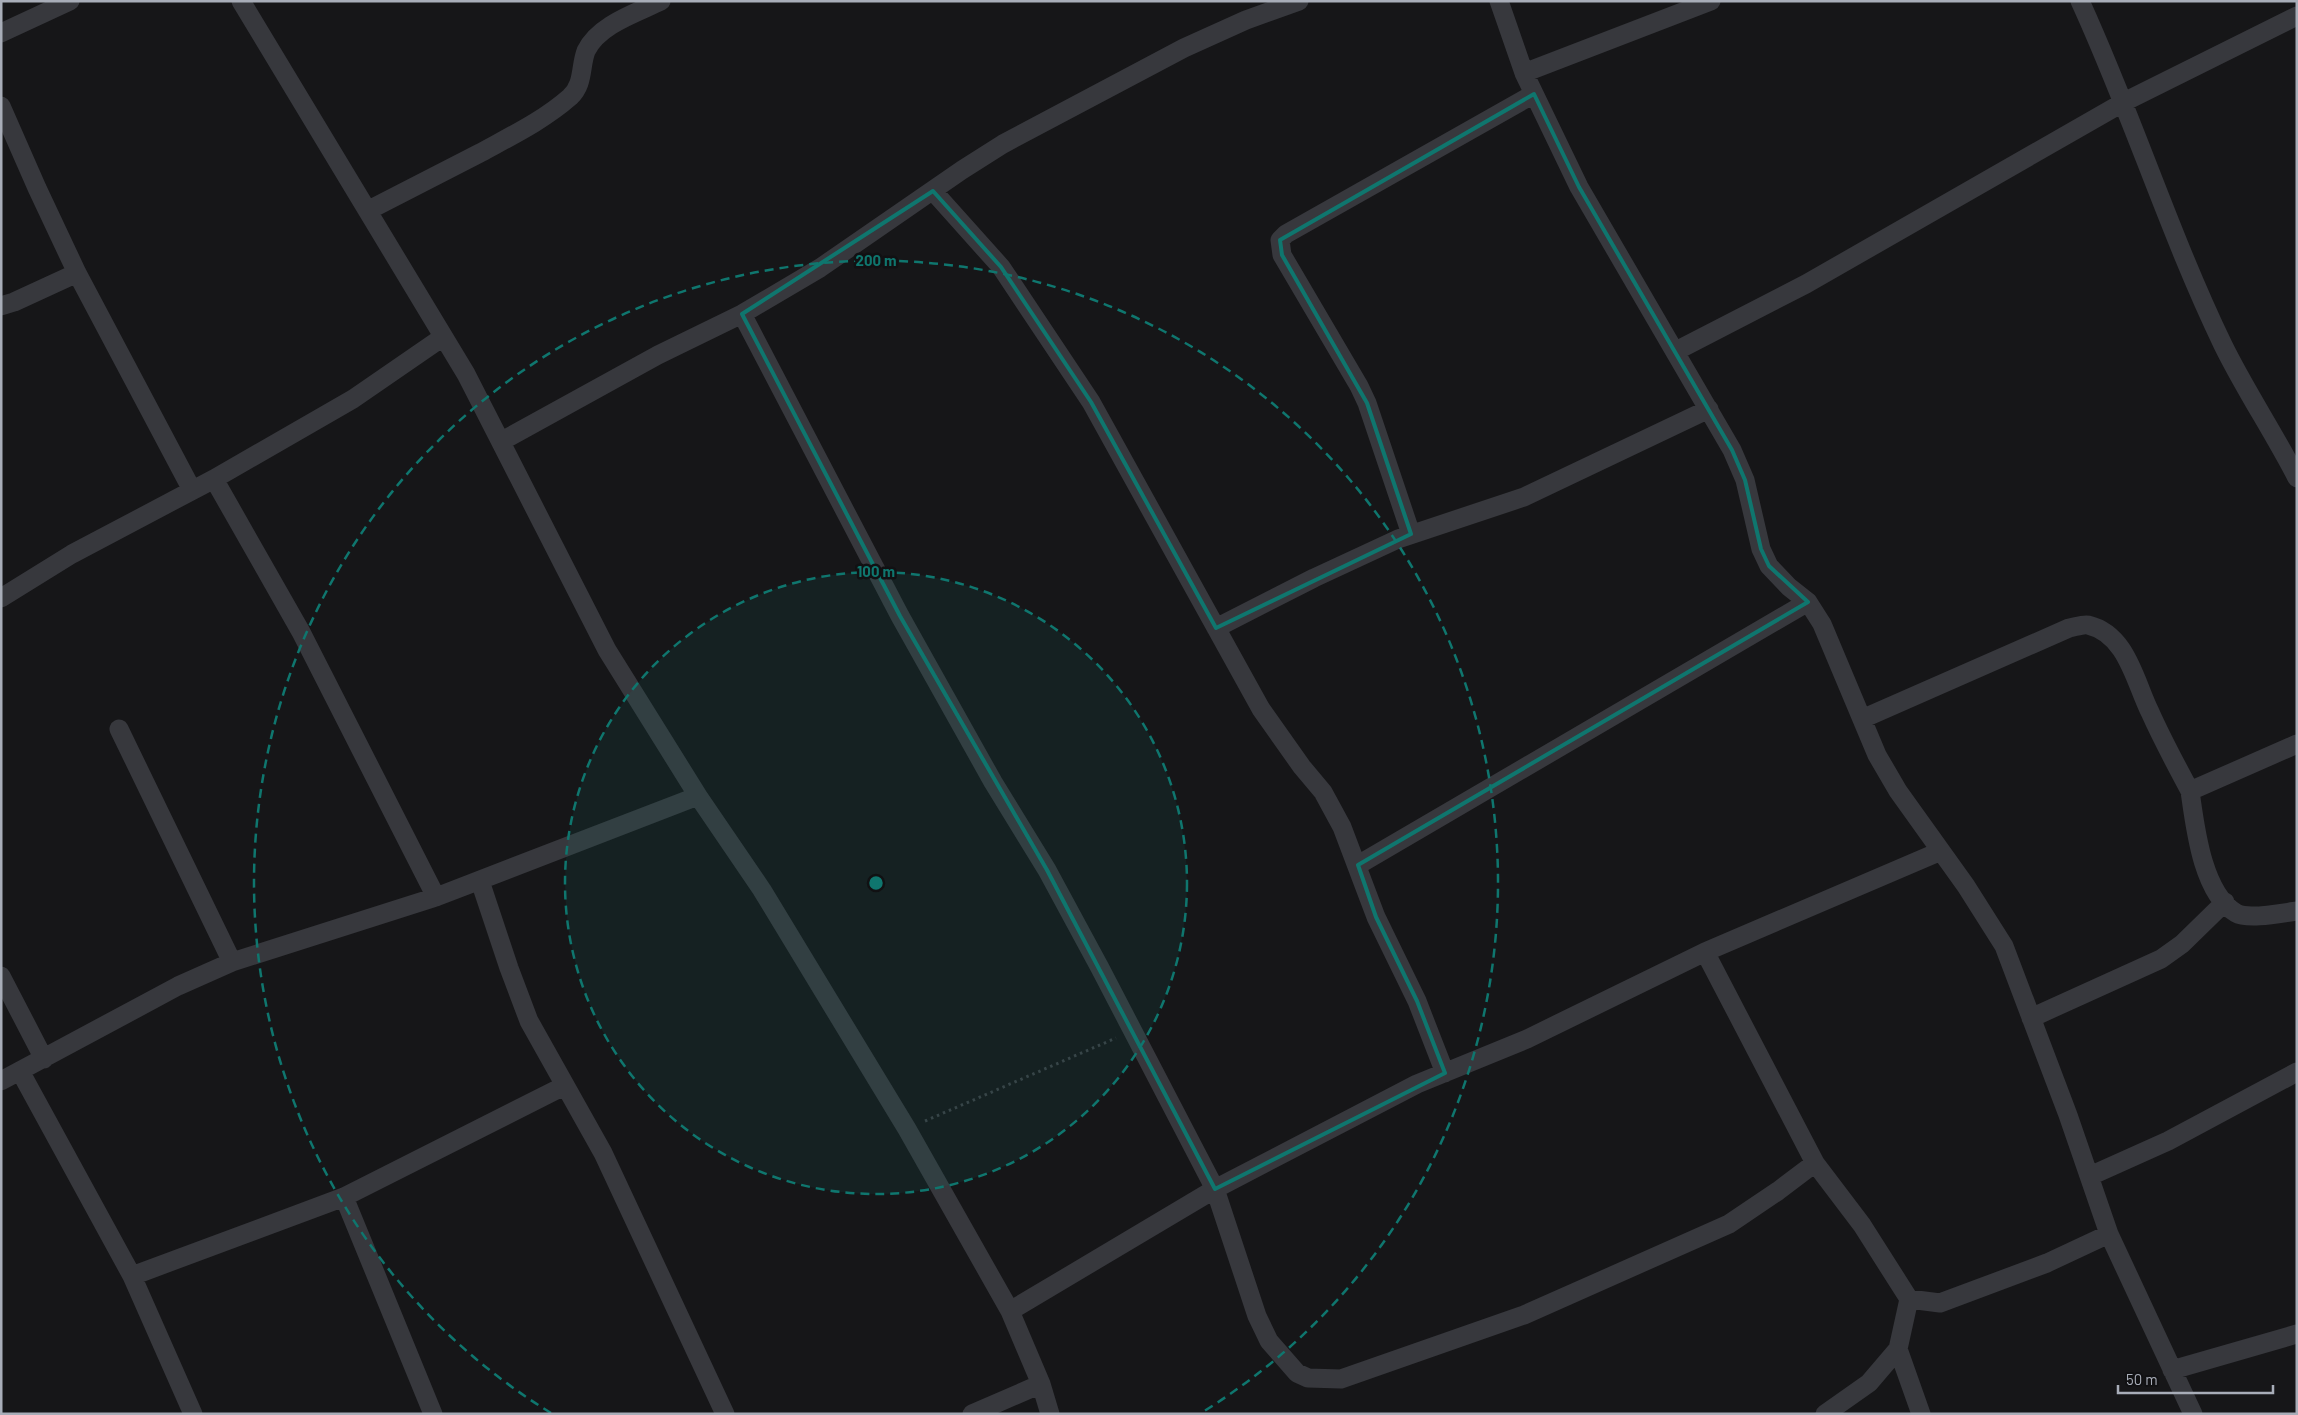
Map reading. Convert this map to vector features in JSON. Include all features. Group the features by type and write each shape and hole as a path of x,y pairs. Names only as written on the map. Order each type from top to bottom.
{"street":[{"path":"1,33 70,1"},
{"path":"241,1 369,210 466,374 502,441 607,650 698,796 762,890 907,1129 1010,1311 1041,1384 1050,1414"},
{"path":"369,210 519,132 555,109 572,95 580,83 586,52 592,43 603,32 624,18 660,1"},
{"path":"502,441 658,355 742,314 820,268 1003,144 1184,48 1246,20 1300,1"},
{"path":"1499,1 1524,73 1579,187 1732,450 1745,480 1761,549 1765,558 1789,587 1808,602 1822,624 1877,755 1898,791 1966,886 2004,946 2090,1176 2109,1234 2192,1414"},
{"path":"1524,73 1711,1"},
{"path":"2080,1 2124,102 2172,230 2224,346 2297,478"},
{"path":"1676,351 1806,284 2124,102 2297,16"},
{"path":"1411,534 1363,394 1282,255 1280,240 1286,234 1534,94"},
{"path":"1,106 36,188 77,272 192,490"},
{"path":"933,191 1002,267 1091,402 1266,717 1323,792 1342,827 1358,865 1376,917 1417,1001 1445,1073"},
{"path":"1,306 14,302 77,272"},
{"path":"742,314 896,608 993,782 1047,870 1133,1031 1215,1189 1257,1316 1270,1341 1297,1373 1308,1378 1341,1379 1524,1315 1729,1224 1778,1191 1815,1162"},
{"path":"1,598 72,554 214,479 353,399 444,337"},
{"path":"1216,628 1314,578 1411,534 1524,497 1709,409"},
{"path":"214,479 301,632 436,897"},
{"path":"1358,865 1808,602"},
{"path":"1862,719 2069,628 2087,625 2104,632 2117,644 2130,664 2149,712 2190,791 2199,846 2215,892 2237,913 2297,911"},
{"path":"119,729 232,962"},
{"path":"2190,791 2297,744"},
{"path":"1,1081 178,986 232,962 436,897 698,796"},
{"path":"1010,1311 1215,1189 1417,1084 1527,1039 1705,952 1940,851"},
{"path":"480,881 508,968 529,1022 602,1153 725,1414"},
{"path":"2031,1018 2161,959 2182,944 2225,902"},
{"path":"1705,952 1815,1162 1867,1233 1909,1299 1898,1349 1869,1383 1825,1414"},
{"path":"1,976 44,1059"},
{"path":"20,1071 132,1276 193,1414"},
{"path":"2090,1176 2168,1141 2297,1072"},
{"path":"132,1276 344,1197 564,1086"},
{"path":"344,1197 434,1414"},
{"path":"1909,1299 1940,1303 2046,1263 2109,1234"},
{"path":"2172,1370 2297,1334"},
{"path":"1898,1349 1921,1414"},
{"path":"972,1414 1041,1384"}],"path":[{"path":"907,1129 1133,1031"}],"highlighted area":[{"path":"1534,94 1579,187 1732,450 1745,480 1761,549 1769,566 1808,602 1358,865 1376,917 1417,1001 1445,1073 1215,1189 1047,870 900,616 742,314 933,191 1001,267 1091,402 1216,628 1411,534 1367,403 1282,255 1280,240"}]}
